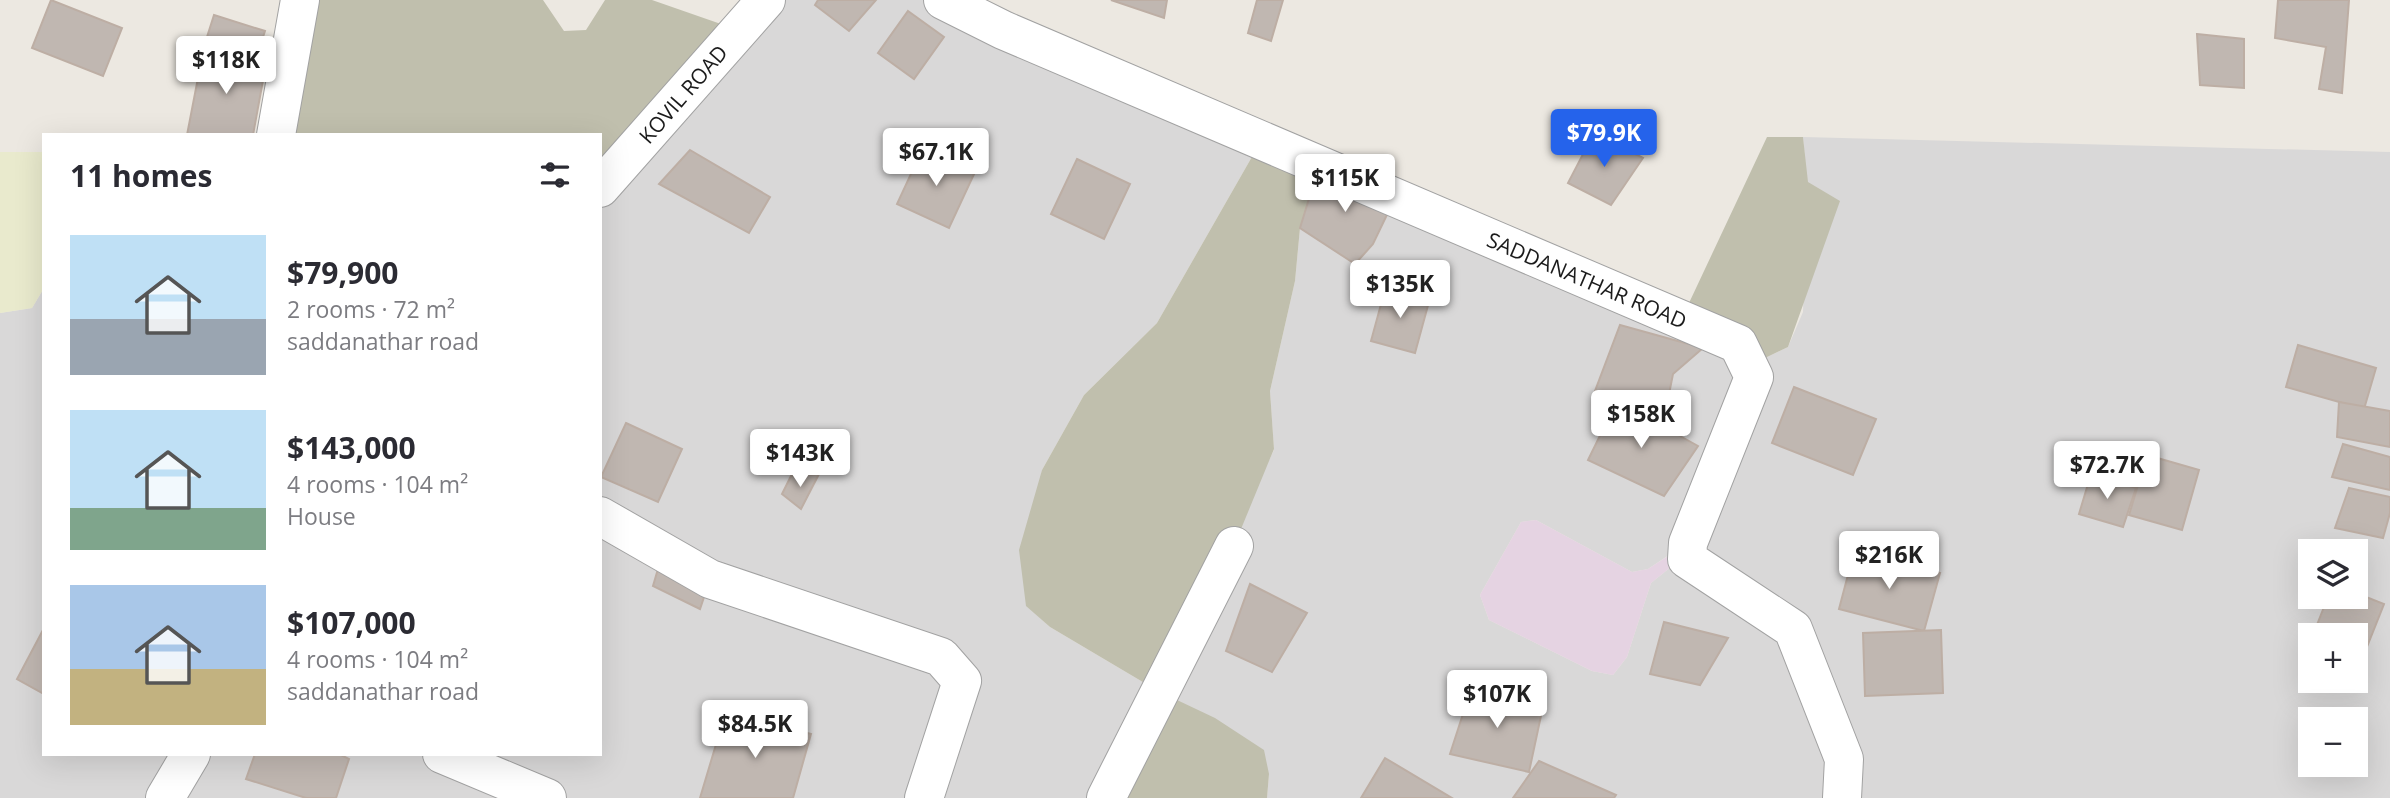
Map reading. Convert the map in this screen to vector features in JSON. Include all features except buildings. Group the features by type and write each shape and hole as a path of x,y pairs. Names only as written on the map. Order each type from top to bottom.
{"street":[{"path":"275,133 300,0"},
{"name":"KOVIL ROAD","path":"602,186 766,0"},
{"name":"SADDANATHAR ROAD","path":"943,0 1003,30 1738,344 1754,377 1688,543 1687,559 1793,629 1844,760 1842,798"},
{"path":"602,517 710,579 941,657 961,681 924,798"},
{"path":"1106,798 1234,546"},
{"path":"165,798 190,756"},
{"path":"447,756 547,798"}],"shaded area":[{"path":"300,0 543,0 564,31 586,30 605,0 652,0 741,31 602,187 602,133 276,133"},
{"path":"768,0 943,0 1261,141 1157,323 1084,395 1042,470 1027,606 1050,627 1158,691 1274,450 1270,391 1295,281 1300,228 1355,264 1374,244 1395,198 1765,358 1788,347 1803,312 1807,182 1803,137 2390,152 2390,798 1267,798 1269,774 1106,798 0,798 0,313 32,308 42,291 42,756 602,756 602,187","holes":["1536,520 1632,572 1648,569 1687,543 1687,554 1651,583 1627,657 1613,675 1592,671 1489,620 1480,595 1521,522"]},
{"path":"1767,137 1803,137 1808,182 1840,201 1788,347 1765,358 1681,320"},
{"path":"1261,141 1319,166 1300,228 1295,281 1270,391 1274,449 1234,546 1158,691 1050,627 1026,606 1019,550 1042,470 1084,395 1157,323"},
{"path":"0,152 42,152 42,291 32,308 0,313"},
{"path":"1536,520 1632,572 1648,569 1688,543 1687,554 1651,583 1627,657 1613,675 1592,671 1489,620 1480,595 1521,522"},
{"path":"1158,691 1215,718 1264,750 1269,774 1267,798 1106,798"}]}
